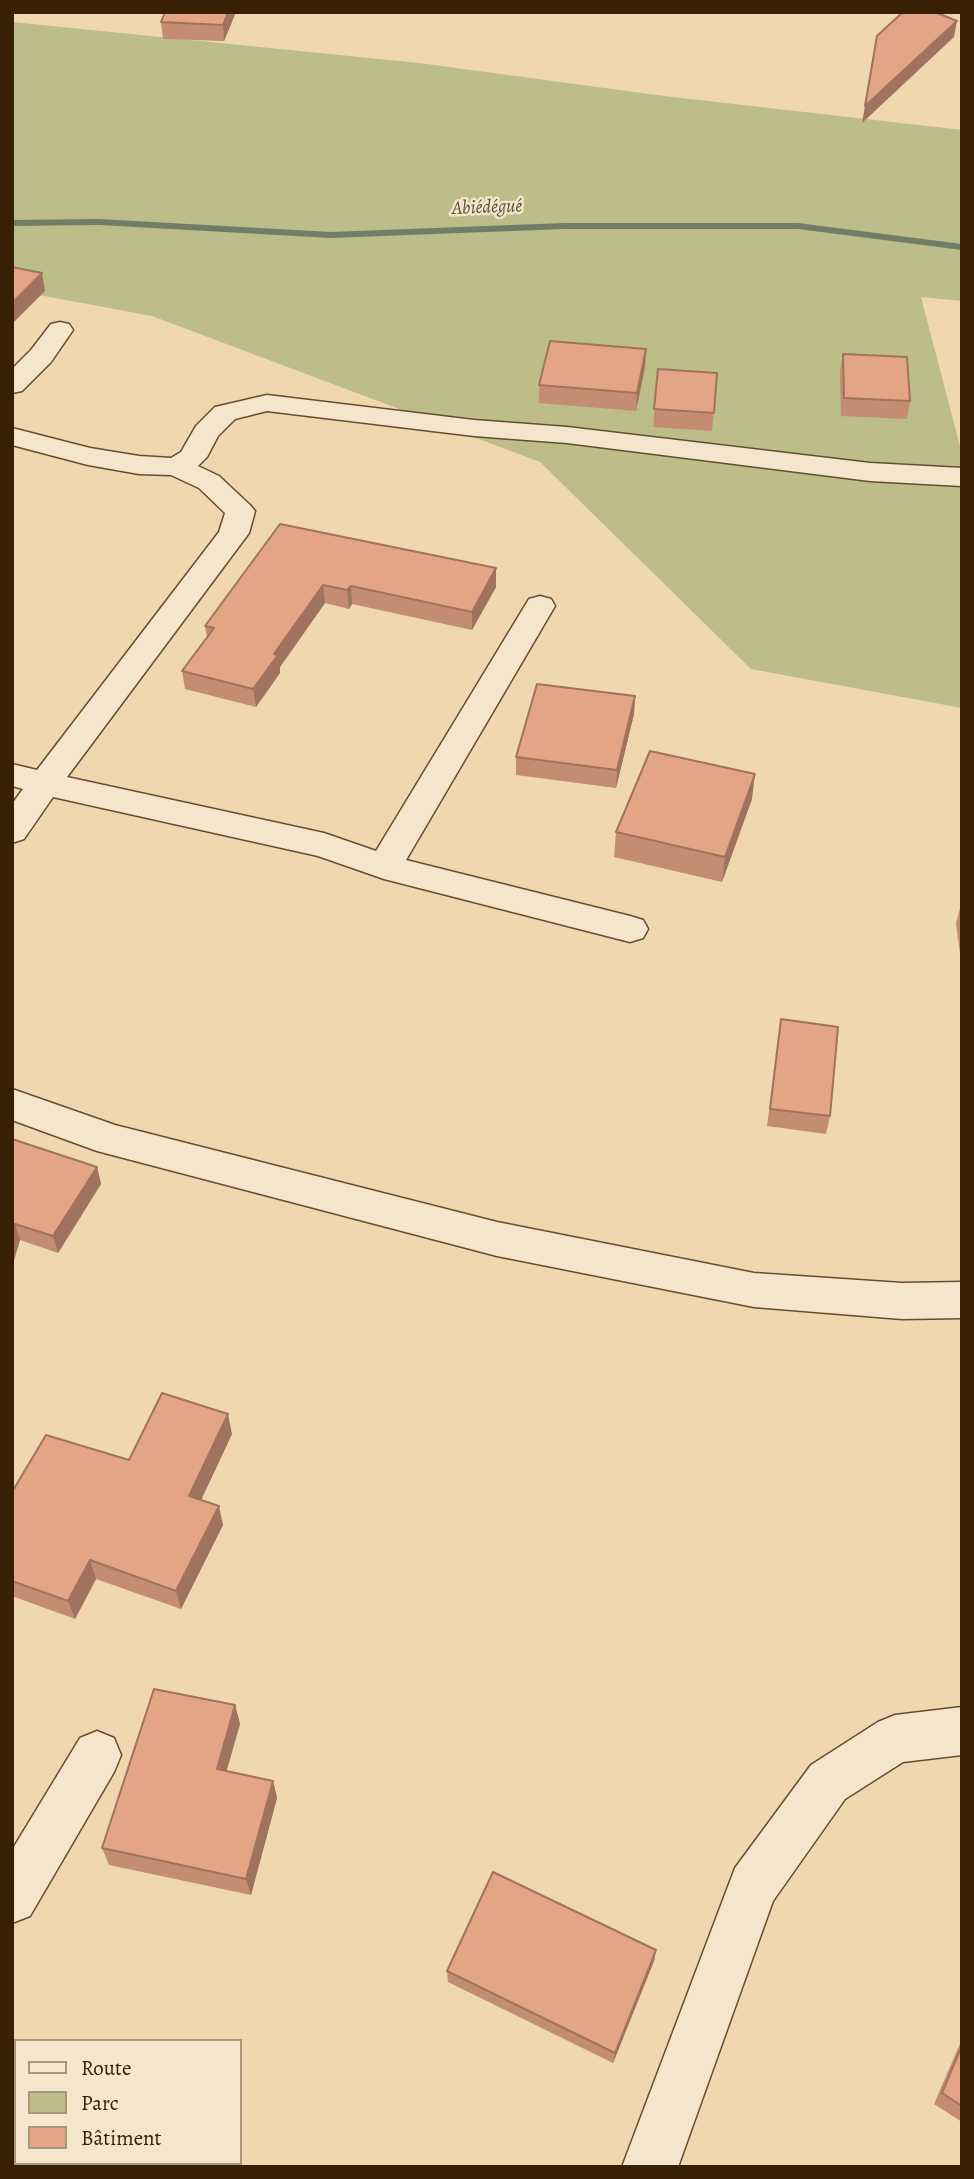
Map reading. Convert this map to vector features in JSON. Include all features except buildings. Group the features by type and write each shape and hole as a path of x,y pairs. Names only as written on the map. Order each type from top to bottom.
{"street":[{"path":"12,384 41,356 60,330"},
{"path":"176,467 193,457 206,432 225,413 267,403 474,428 567,435 870,472 962,477"},
{"path":"12,436 88,456 139,465 176,467 209,482 240,511 234,533 28,780 12,831"},
{"path":"384,867 540,606"},
{"path":"28,780 324,845 384,867 630,929"},
{"path":"12,1104 111,1140 497,1240 754,1290 902,1301 962,1300"},
{"path":"650,2167 753,1886 828,1782 895,1739 962,1731"},
{"path":"12,1898 97,1755"}],"green space":[{"path":"12,22 419,63 664,96 962,130 962,301 921,297 962,454 962,708 751,669 540,462 152,316 12,290"}],"waterway":[{"name":"Abiédégué","path":"12,223 99,222 331,235 564,226 798,226 962,247"}]}
